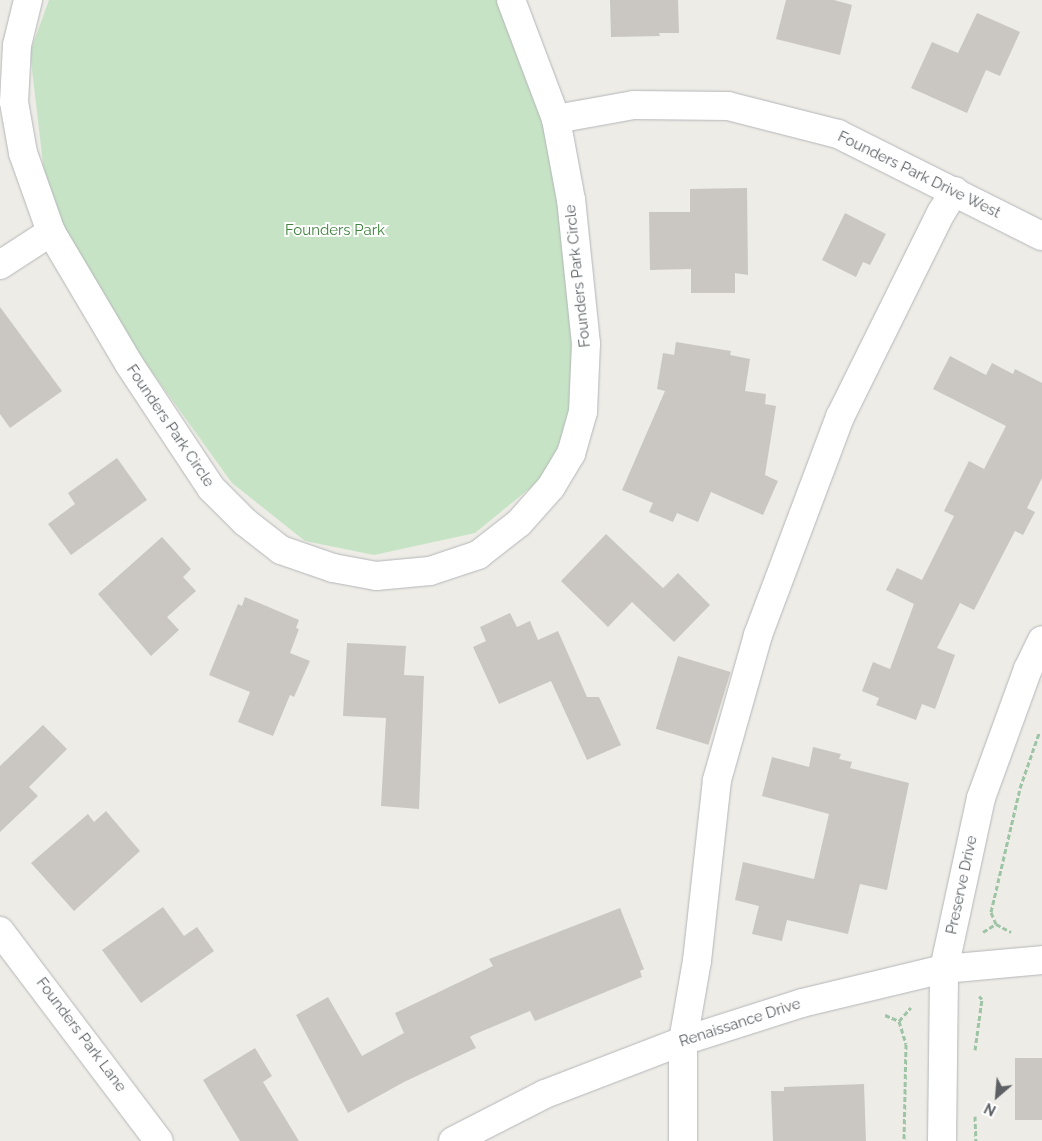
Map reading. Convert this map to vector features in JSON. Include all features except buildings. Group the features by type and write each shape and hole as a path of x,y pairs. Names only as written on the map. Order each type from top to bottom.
{"street":[{"name":"Founders Park Circle","path":"28,0 17,45 14,102 22,153 51,232 128,364 211,488 245,522 281,550 333,568 376,576 430,571 478,555 519,523 551,487 571,454 583,412 586,344 571,200 556,119 511,0"},
{"name":"Founders Park Drive West","path":"556,119 634,105 728,106 838,134 956,191 1042,236"},
{"path":"683,1141 683,1041 697,961 717,780 758,635 840,417 941,213 956,191"},
{"path":"0,265 51,232"},
{"name":"Preserve Drive","path":"942,1141 944,969 981,798 1028,669 1042,640"},
{"name":"Founders Park Lane","path":"0,931 159,1141"},
{"name":"Renaissance Drive","path":"453,1141 545,1094 683,1041 802,1003 944,969 1042,960"}],"path":[{"path":"975,1057 977,1021 982,999 972,989 975,936 996,924 991,912 1020,788 1042,725"},
{"path":"899,1021 906,1044 904,1141"},
{"path":"974,1113 976,1141"}],"green space":[{"name":"Founders Park","path":"49,0 502,0 557,122 580,393 546,475 475,533 374,555 305,541 232,483 51,232 30,52"}]}
